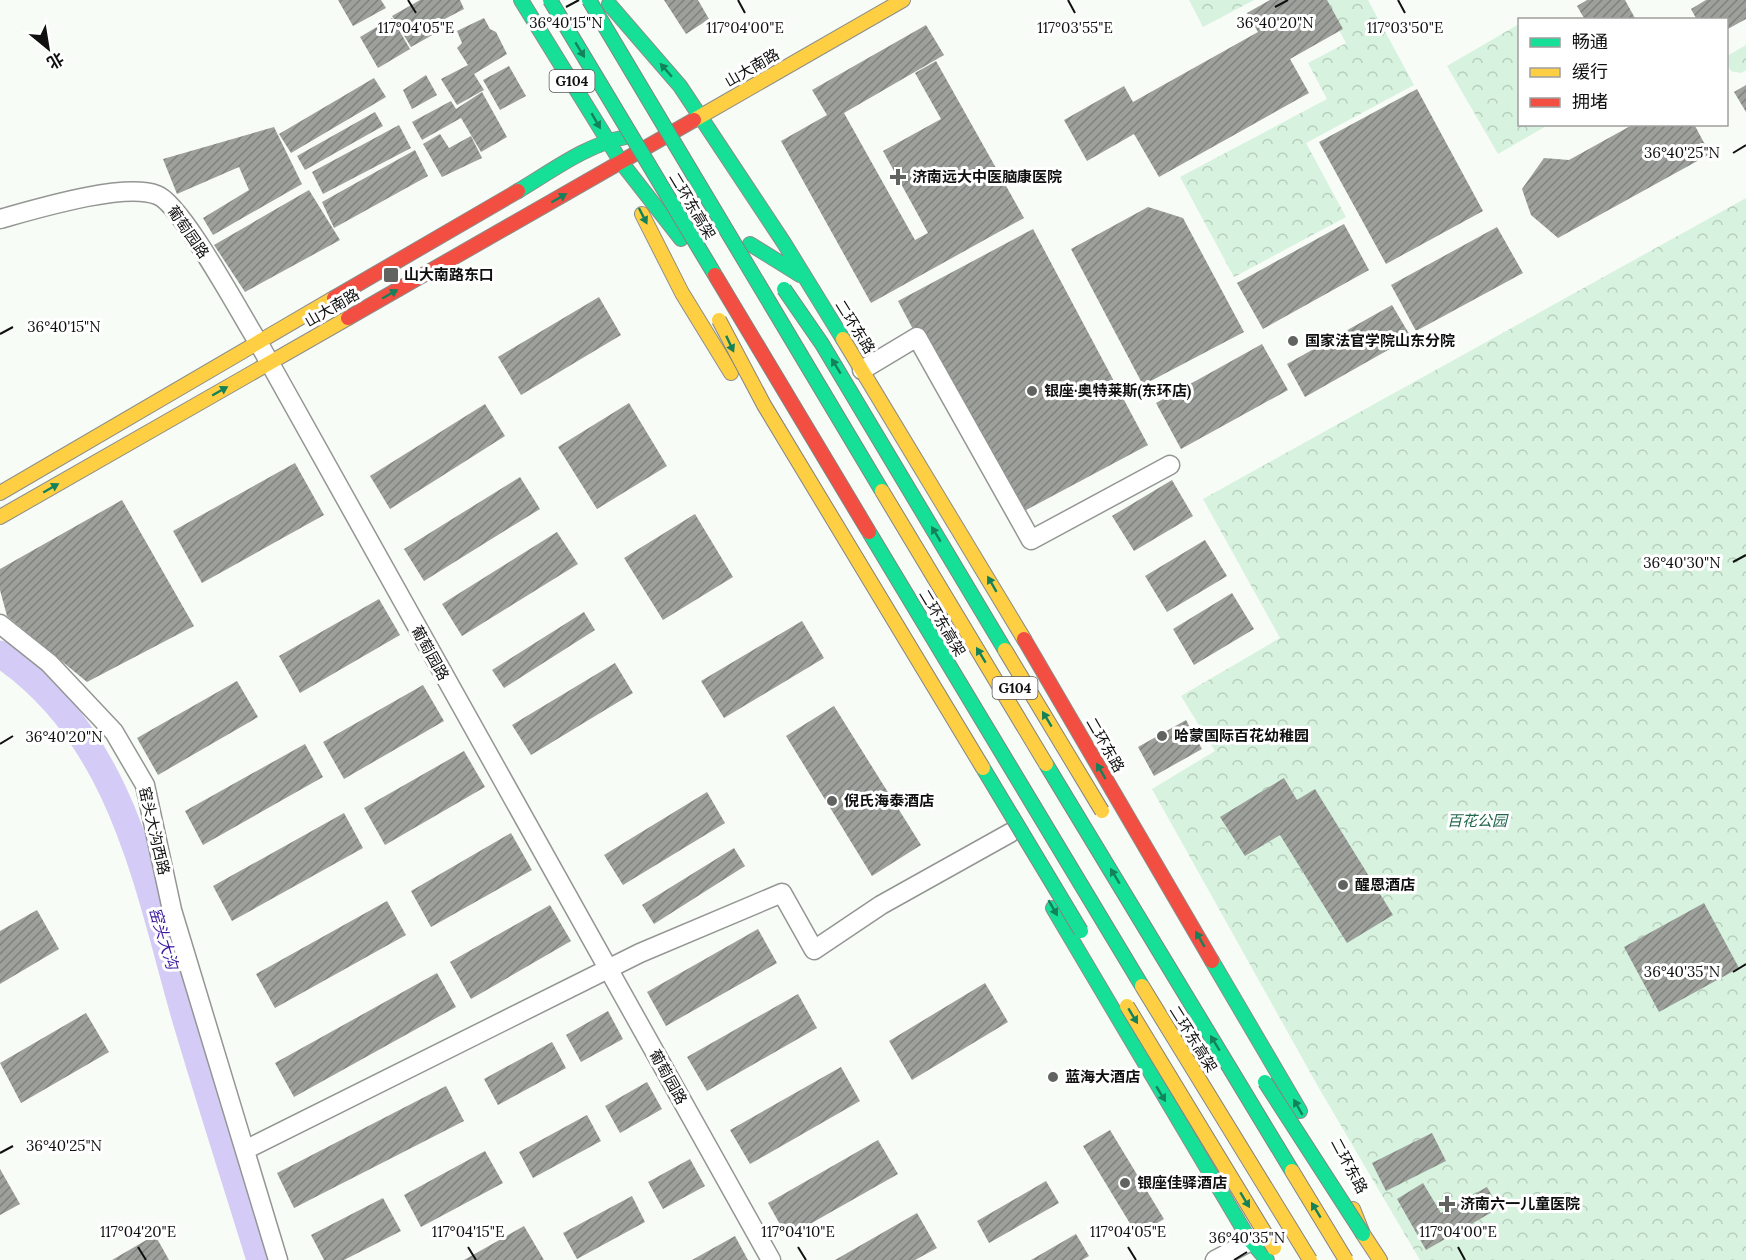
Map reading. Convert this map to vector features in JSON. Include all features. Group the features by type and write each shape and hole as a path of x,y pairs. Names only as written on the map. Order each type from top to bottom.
{"main road":[{"name":"G104","path":"521,0 621,162 697,259 1267,1211 1274,1248 1282,1260"},
{"name":"二环东高架","path":"550,0 1114,942 1310,1260"},
{"name":"二环东高架","path":"589,0 1346,1260"},
{"name":"山大南路","path":"0,517 903,0"},
{"name":"二环东路","path":"608,2 680,86 702,116 806,279 952,516 1338,1174 1363,1234 1380,1260"},
{"name":"二环东路","path":"608,2 691,151 750,244 1336,1219 1363,1234"},
{"name":"山大南路","path":"0,493 608,140 680,129"},
{"path":"675,144 822,344 1107,819"},
{"path":"643,158 698,276"},
{"name":"G104","path":"621,162 628,186 682,293 1010,832 1141,1060 1251,1241 1267,1260"},
{"name":"二环东路","path":"768,219 781,299"},
{"name":"二环东路","path":"750,244 806,279"},
{"path":"682,293 739,329"},
{"path":"714,308 739,362 764,405 1274,1248"},
{"path":"808,445 812,504"},
{"path":"1259,1073 1363,1234"}],"street":[{"name":"葡萄园路","path":"0,219 65,202 138,190 160,195 180,216 269,363 771,1260"},
{"path":"862,370 917,337 1031,540 1170,465"},
{"name":"窑头大沟西路","path":"0,624 49,663 114,732 145,785 172,910 278,1260"},
{"path":"245,1150 640,953 782,893 814,950 882,905 1010,832"},
{"path":"1215,1260 1251,1241"}],"green space":[{"path":"1189,0 1254,0 1203,27"},
{"path":"1323,0 1368,0 1414,85 1306,143 1346,217 1234,277 1180,177 1327,99 1308,63 1346,43"},
{"path":"1518,25 1518,126 1546,126 1498,154 1447,66"},
{"path":"1746,45 1746,70 1741,73 1731,71 1728,66 1728,55"},
{"name":"百花公园","path":"1746,198 1746,1260 1420,1260 1320,1090 1152,789 1215,751 1181,696 1280,638 1203,499"}],"building":[{"path":"338,0 381,0 386,8 353,26"},
{"path":"420,0 460,0 464,9 439,22 443,29 411,47 392,16"},
{"path":"664,0 698,0 709,19 686,34"},
{"path":"1270,0 1327,0 1343,29 1290,59 1309,93 1159,177 1134,134 1087,161 1064,120 1124,86 1133,102 1258,32 1247,13"},
{"path":"1587,0 1625,0 1635,18 1584,18 1577,6"},
{"path":"1706,0 1746,0 1746,19 1728,29 1728,18 1696,18 1691,9"},
{"path":"392,18 410,49 378,68 360,37"},
{"path":"484,18 490,29 496,32 507,54 474,74 484,90 457,105 441,79 468,65 457,48 462,43 457,31"},
{"name":"济南远大中医脑康医院","path":"926,25 944,55 844,113 915,240 928,233 883,151 941,119 915,73 936,61 1024,218 871,303 781,141 827,115 812,90"},
{"path":"509,66 526,96 500,110 483,80"},
{"path":"426,75 437,95 412,109 403,90"},
{"path":"374,78 386,97 291,153 279,134"},
{"path":"1746,85 1746,112 1734,92"},
{"path":"1417,89 1483,211 1386,264 1319,142"},
{"path":"482,92 507,137 481,152 461,118 422,140 412,122 451,101 456,109"},
{"path":"375,112 383,126 305,170 297,156"},
{"path":"399,125 411,148 323,194 312,172"},
{"path":"1630,126 1695,126 1710,154 1558,238 1531,215 1522,189 1544,158 1569,160"},
{"path":"274,127 302,184 213,235 203,218 249,190 239,167 177,194 163,159"},
{"path":"440,134 449,148 471,136 482,158 442,177 423,144"},
{"path":"415,150 428,176 334,228 322,202"},
{"path":"309,190 340,240 245,292 214,245"},
{"path":"1148,207 1183,218 1244,332 1143,385 1071,249"},
{"path":"1344,224 1369,270 1263,329 1237,283"},
{"path":"1497,227 1523,273 1416,331 1391,285"},
{"name":"银座·奥特莱斯(东环店)","path":"1033,229 1148,445 1013,517 898,301"},
{"path":"599,297 621,335 521,395 498,357"},
{"path":"1392,305 1411,337 1305,397 1287,364"},
{"path":"1262,344 1288,390 1181,449 1156,403"},
{"path":"629,403 667,466 597,509 558,447"},
{"path":"485,404 505,436 390,509 370,476"},
{"path":"295,463 324,515 202,583 173,531"},
{"path":"520,477 540,509 424,581 404,549"},
{"path":"1172,480 1193,516 1134,551 1112,516"},
{"path":"122,500 194,626 87,682 7,616 0,590 0,569"},
{"path":"695,514 733,577 663,620 624,558"},
{"path":"557,532 578,564 462,636 442,604"},
{"path":"1205,540 1227,576 1167,612 1145,576"},
{"path":"1232,593 1254,629 1194,665 1173,629"},
{"path":"379,599 400,635 300,693 279,656"},
{"path":"584,612 595,630 504,688 492,670"},
{"path":"802,621 824,658 724,718 701,681"},
{"path":"615,663 633,693 531,755 512,725"},
{"path":"237,681 258,717 158,775 137,738"},
{"path":"423,685 444,721 344,779 323,742"},
{"path":"834,706 921,845 872,876 786,736"},
{"path":"1186,720 1202,749 1154,776 1138,747"},
{"path":"305,744 323,777 203,845 185,811"},
{"path":"464,751 485,787 385,845 364,808"},
{"name":"醒恩酒店","path":"1284,778 1297,800 1315,789 1393,915 1347,943 1280,835 1245,856 1220,817"},
{"path":"707,792 725,823 623,885 604,855"},
{"path":"344,813 363,848 232,921 213,886"},
{"path":"511,833 532,870 431,927 411,891"},
{"path":"734,848 745,866 654,924 642,905"},
{"path":"387,901 406,935 275,1008 256,974"},
{"path":"1704,903 1739,968 1659,1012 1624,947"},
{"path":"550,905 571,941 471,999 450,962"},
{"path":"37,910 59,949 0,984 0,931"},
{"path":"758,929 777,963 666,1026 647,992"},
{"path":"437,973 456,1007 294,1097 275,1063"},
{"path":"985,983 1008,1022 912,1080 889,1041"},
{"path":"798,994 817,1028 707,1091 687,1057"},
{"path":"608,1011 623,1039 581,1062 566,1035"},
{"path":"86,1013 109,1052 21,1103 0,1063"},
{"path":"552,1042 566,1068 498,1105 484,1079"},
{"path":"841,1067 860,1101 750,1164 730,1130"},
{"path":"647,1082 662,1109 620,1133 605,1106"},
{"path":"446,1086 464,1121 294,1208 277,1173"},
{"path":"587,1115 601,1141 533,1178 519,1152"},
{"path":"1110,1130 1164,1219 1137,1235 1083,1146"},
{"path":"1432,1133 1446,1161 1386,1191 1372,1163"},
{"path":"878,1140 898,1174 787,1237 768,1203"},
{"path":"485,1151 503,1183 421,1227 404,1195"},
{"path":"690,1159 705,1186 663,1209 648,1182"},
{"path":"0,1169 20,1204 0,1215"},
{"path":"1046,1181 1059,1203 989,1243 977,1221"},
{"path":"1423,1183 1441,1213 1487,1187 1499,1208 1426,1250 1397,1199"},
{"path":"632,1196 645,1222 577,1259 563,1233"},
{"path":"383,1198 401,1231 344,1260 324,1260 311,1235"},
{"path":"917,1213 937,1248 915,1260 835,1260"},
{"path":"524,1226 544,1260 464,1260"},
{"path":"1076,1234 1089,1256 1082,1260 1031,1260"},
{"path":"155,1235 169,1260 112,1260"},
{"path":"735,1236 748,1260 692,1260"}],"waterway":[{"name":"窑头大沟","path":"0,654 42,688 75,727 103,771 124,817 142,866 185,1017 260,1260"}],"traffic: fast":[{"path":"521,0 621,162 681,239"},
{"path":"550,0 715,275"},
{"path":"589,0 882,491"},
{"path":"609,4 680,86 784,243 843,339"},
{"path":"518,191 584,152 626,137"},
{"path":"750,244 800,275"},
{"path":"784,289 822,344 1005,650"},
{"path":"869,532 1142,986"},
{"path":"1046,764 1292,1171"},
{"path":"983,768 1081,931"},
{"path":"1053,908 1249,1239 1267,1260"},
{"path":"1212,961 1300,1111"},
{"path":"1265,1082 1363,1234"}],"traffic: slow":[{"path":"694,120 903,0"},
{"path":"642,214 682,293 731,373"},
{"path":"0,493 334,298"},
{"path":"0,517 348,318"},
{"path":"719,320 764,405 983,768"},
{"path":"843,339 1024,639"},
{"path":"882,491 1046,764"},
{"path":"1005,650 1102,811"},
{"path":"1142,986 1310,1260"},
{"path":"1127,1006 1274,1248"},
{"path":"1292,1171 1346,1260"},
{"path":"1353,1209 1363,1234 1380,1260"}],"traffic: jam":[{"path":"348,318 694,120"},
{"path":"334,298 518,191"},
{"path":"715,275 869,532"},
{"path":"1024,639 1212,961"}],"place":[{"name":"济南远大中医脑康医院","path":"898,177"},
{"name":"山大南路东口","path":"391,275"},
{"name":"国家法官学院山东分院","path":"1293,341"},
{"name":"银座·奥特莱斯(东环店)","path":"1032,391"},
{"name":"哈蒙国际百花幼稚园","path":"1162,736"},
{"name":"倪氏海泰酒店","path":"832,801"},
{"name":"醒恩酒店","path":"1343,885"},
{"name":"蓝海大酒店","path":"1053,1077"},
{"name":"银座佳驿酒店","path":"1125,1183"},
{"name":"济南六一儿童医院","path":"1447,1204"}]}
